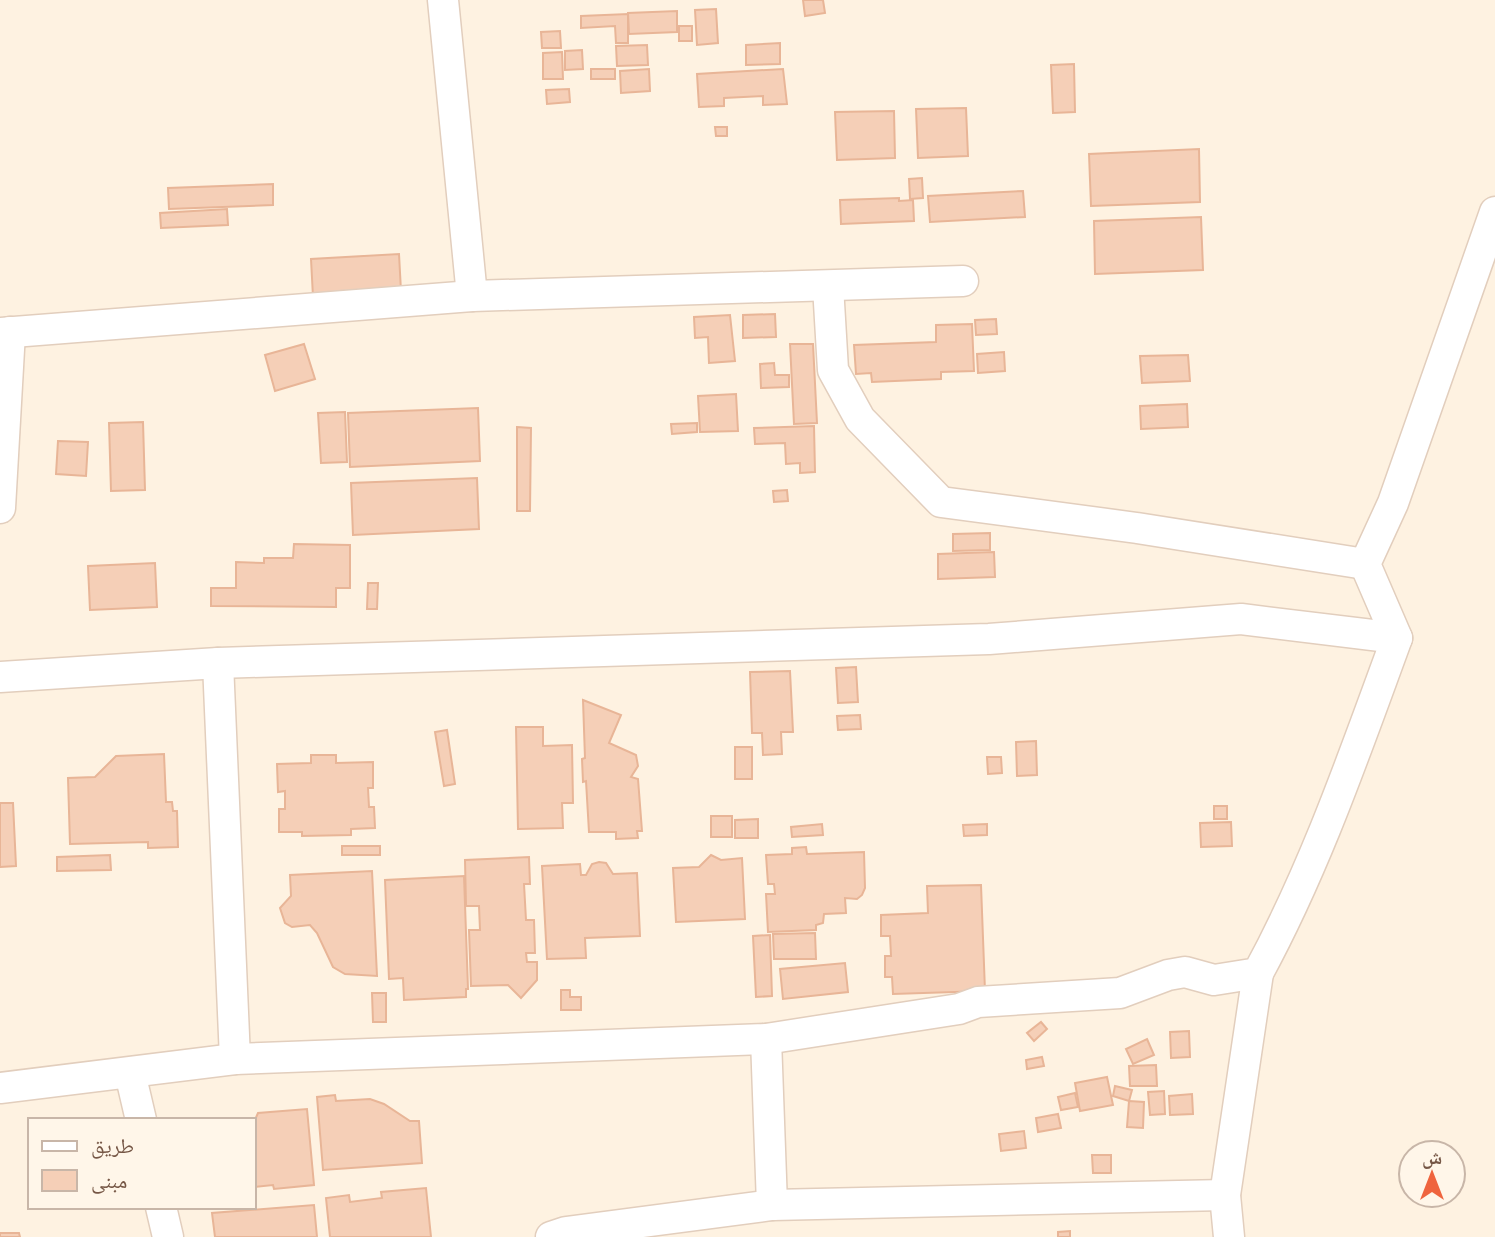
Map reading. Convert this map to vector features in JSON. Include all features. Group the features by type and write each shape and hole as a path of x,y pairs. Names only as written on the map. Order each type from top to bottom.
{"street":[{"path":"443,0 472,296"},
{"path":"1229,1237 1225,1195 1258,973 1291,912 1330,820 1397,638 1365,564 1393,503 1495,212"},
{"path":"0,508 5,332 472,296 964,281"},
{"path":"828,286 832,370 860,419 941,502 1137,528 1365,564"},
{"path":"0,677 218,663 989,639 1241,619 1397,638"},
{"path":"218,663 235,1059"},
{"path":"0,1088 235,1059 766,1039 959,1009 978,1002 1120,993 1168,975 1185,972 1214,979 1258,973"},
{"path":"766,1039 772,1205"},
{"path":"130,1073 141,1118"},
{"path":"551,1237 566,1232 772,1205 1225,1195"},
{"path":"161,1209 168,1237"}],"building":[{"path":"803,0 823,0 825,13 805,16"},
{"path":"716,9 718,43 697,45 695,10"},
{"path":"677,11 677,32 629,34 628,13"},
{"path":"628,14 628,43 616,43 615,26 581,28 581,16"},
{"path":"679,26 692,26 692,41 679,41"},
{"path":"560,31 561,48 542,48 541,32"},
{"path":"780,43 780,64 746,65 746,45"},
{"path":"647,45 648,65 617,66 616,46"},
{"path":"582,50 583,69 565,70 565,51"},
{"path":"562,52 563,79 543,79 543,53"},
{"path":"1074,64 1075,112 1053,113 1051,65"},
{"path":"591,69 615,69 615,79 591,79"},
{"path":"649,69 650,91 621,93 620,71"},
{"path":"783,69 787,104 763,105 763,96 724,98 724,106 699,107 697,74"},
{"path":"569,89 570,102 547,104 546,90"},
{"path":"966,108 968,156 918,158 916,109"},
{"path":"894,111 895,158 837,160 835,112"},
{"path":"715,127 727,127 727,136 716,136"},
{"path":"1199,149 1200,202 1091,206 1089,154"},
{"path":"922,178 923,198 910,199 909,179"},
{"path":"273,184 273,205 169,209 168,188"},
{"path":"1023,191 1025,217 930,222 928,196"},
{"path":"899,198 899,201 913,200 914,221 841,224 840,200"},
{"path":"227,209 228,225 161,228 160,213"},
{"path":"1201,217 1203,270 1095,274 1094,221"},
{"path":"399,254 401,291 313,297 311,259"},
{"path":"775,314 776,337 743,338 743,315"},
{"path":"730,315 735,361 709,363 708,337 695,338 694,317"},
{"path":"996,319 997,334 976,335 975,320"},
{"path":"972,324 974,371 941,372 941,379 872,382 871,373 856,374 854,345 936,342 936,325"},
{"path":"304,344 315,379 275,391 265,355"},
{"path":"790,344 813,344 817,423 794,424"},
{"path":"1004,352 1005,371 978,373 977,354"},
{"path":"1188,355 1190,381 1142,383 1140,356"},
{"path":"774,363 775,375 789,375 789,387 761,388 760,364"},
{"path":"736,394 738,431 700,432 698,396"},
{"path":"1187,404 1188,427 1141,429 1140,406"},
{"path":"478,408 480,461 350,467 348,413"},
{"path":"345,412 347,462 321,463 318,413"},
{"path":"143,422 145,490 111,491 109,423"},
{"path":"697,423 697,432 672,434 671,424"},
{"path":"814,426 815,472 800,473 800,463 786,464 785,443 755,444 754,428"},
{"path":"517,427 531,428 530,511 517,511"},
{"path":"58,441 88,442 86,476 56,474"},
{"path":"477,478 479,529 353,535 351,483"},
{"path":"787,490 788,501 774,502 773,491"},
{"path":"990,533 990,550 953,551 953,534"},
{"path":"294,544 350,545 350,588 336,588 336,607 211,606 211,588 236,588 236,562 264,563 264,558 293,558"},
{"path":"994,552 995,577 938,579 938,554"},
{"path":"155,563 157,607 90,610 88,566"},
{"path":"368,583 378,583 377,609 367,609"},
{"path":"856,667 858,702 838,703 836,668"},
{"path":"790,671 793,732 781,732 782,754 763,755 762,733 752,733 750,672"},
{"path":"583,700 621,715 609,743 636,755 638,766 631,777 638,779 642,831 637,831 638,838 616,839 616,832 589,832 586,781 583,782"},
{"path":"860,715 861,729 838,730 837,716"},
{"path":"516,727 543,727 543,746 572,745 573,803 562,803 563,828 518,829"},
{"path":"447,730 455,784 444,786 435,732"},
{"path":"1036,741 1037,775 1017,776 1016,742"},
{"path":"735,747 752,747 752,779 735,779"},
{"path":"164,754 166,802 172,802 173,811 177,811 178,847 148,848 148,842 70,844 68,778 95,777 116,756"},
{"path":"311,755 336,755 336,763 373,762 373,788 368,788 369,807 374,807 375,828 351,829 351,835 302,836 302,832 279,832 279,809 285,809 285,791 278,792 277,764 311,763"},
{"path":"987,757 1001,757 1002,773 988,774"},
{"path":"0,803 13,803 16,866 0,867"},
{"path":"1214,806 1227,806 1227,819 1214,819"},
{"path":"711,816 732,816 732,837 711,837"},
{"path":"758,819 758,838 735,838 735,820"},
{"path":"1231,822 1232,846 1201,847 1200,823"},
{"path":"822,824 823,835 792,837 791,827"},
{"path":"987,824 987,835 964,836 963,825"},
{"path":"342,846 380,846 380,855 342,855"},
{"path":"806,847 807,854 864,852 865,888 862,895 857,899 845,898 846,913 824,914 823,923 816,925 816,930 768,932 766,894 775,894 774,884 768,884 766,855 792,854 792,848"},
{"path":"110,855 111,870 57,871 57,857"},
{"path":"711,855 721,860 742,858 745,919 676,922 673,868 699,867"},
{"path":"529,857 530,884 524,884 526,920 534,920 535,953 526,953 527,962 537,962 537,980 521,998 508,985 471,986 469,930 480,930 479,906 466,906 465,860"},
{"path":"606,863 613,874 637,873 640,936 585,938 586,958 547,959 542,866 580,864 581,875 586,875 592,864"},
{"path":"372,871 377,976 345,974 333,967 317,933 310,925 292,927 285,923 280,908 291,896 290,875"},
{"path":"464,876 468,989 466,997 404,1000 403,978 389,979 385,880"},
{"path":"981,885 985,991 893,994 892,977 885,977 885,956 891,956 890,936 881,936 881,915 928,913 927,886"},
{"path":"815,933 816,959 774,959 773,934"},
{"path":"770,935 772,996 756,997 753,936"},
{"path":"845,963 848,992 783,999 780,969"},
{"path":"561,990 570,990 570,997 581,997 581,1010 561,1010"},
{"path":"372,993 386,993 386,1022 373,1022"},
{"path":"1041,1022 1047,1029 1034,1041 1027,1033"},
{"path":"1189,1031 1190,1057 1171,1058 1170,1032"},
{"path":"1147,1039 1154,1055 1133,1064 1126,1049"},
{"path":"1042,1057 1044,1066 1027,1069 1026,1060"},
{"path":"1156,1065 1157,1086 1130,1086 1129,1066"},
{"path":"1107,1077 1113,1105 1080,1111 1075,1083"},
{"path":"1115,1086 1132,1090 1129,1101 1113,1096"},
{"path":"1164,1091 1165,1114 1150,1115 1148,1092"},
{"path":"1075,1093 1078,1107 1061,1110 1058,1097"},
{"path":"1192,1094 1193,1114 1170,1115 1169,1096"},
{"path":"335,1095 336,1101 370,1099 384,1104 410,1121 419,1121 422,1163 323,1170 317,1097"},
{"path":"1129,1101 1144,1102 1143,1128 1127,1127"},
{"path":"307,1109 314,1185 274,1189 273,1185 256,1187 258,1113"},
{"path":"1058,1114 1061,1128 1038,1132 1036,1118"},
{"path":"1024,1131 1026,1148 1001,1151 999,1134"},
{"path":"1092,1155 1111,1155 1111,1173 1093,1173"},
{"path":"426,1188 431,1237 330,1237 326,1198 349,1195 350,1202 382,1198 381,1192"},
{"path":"314,1205 317,1237 215,1237 212,1213"},
{"path":"1070,1231 1070,1237 1058,1237 1058,1232"},
{"path":"0,1233 19,1233 20,1237 0,1237"}]}
